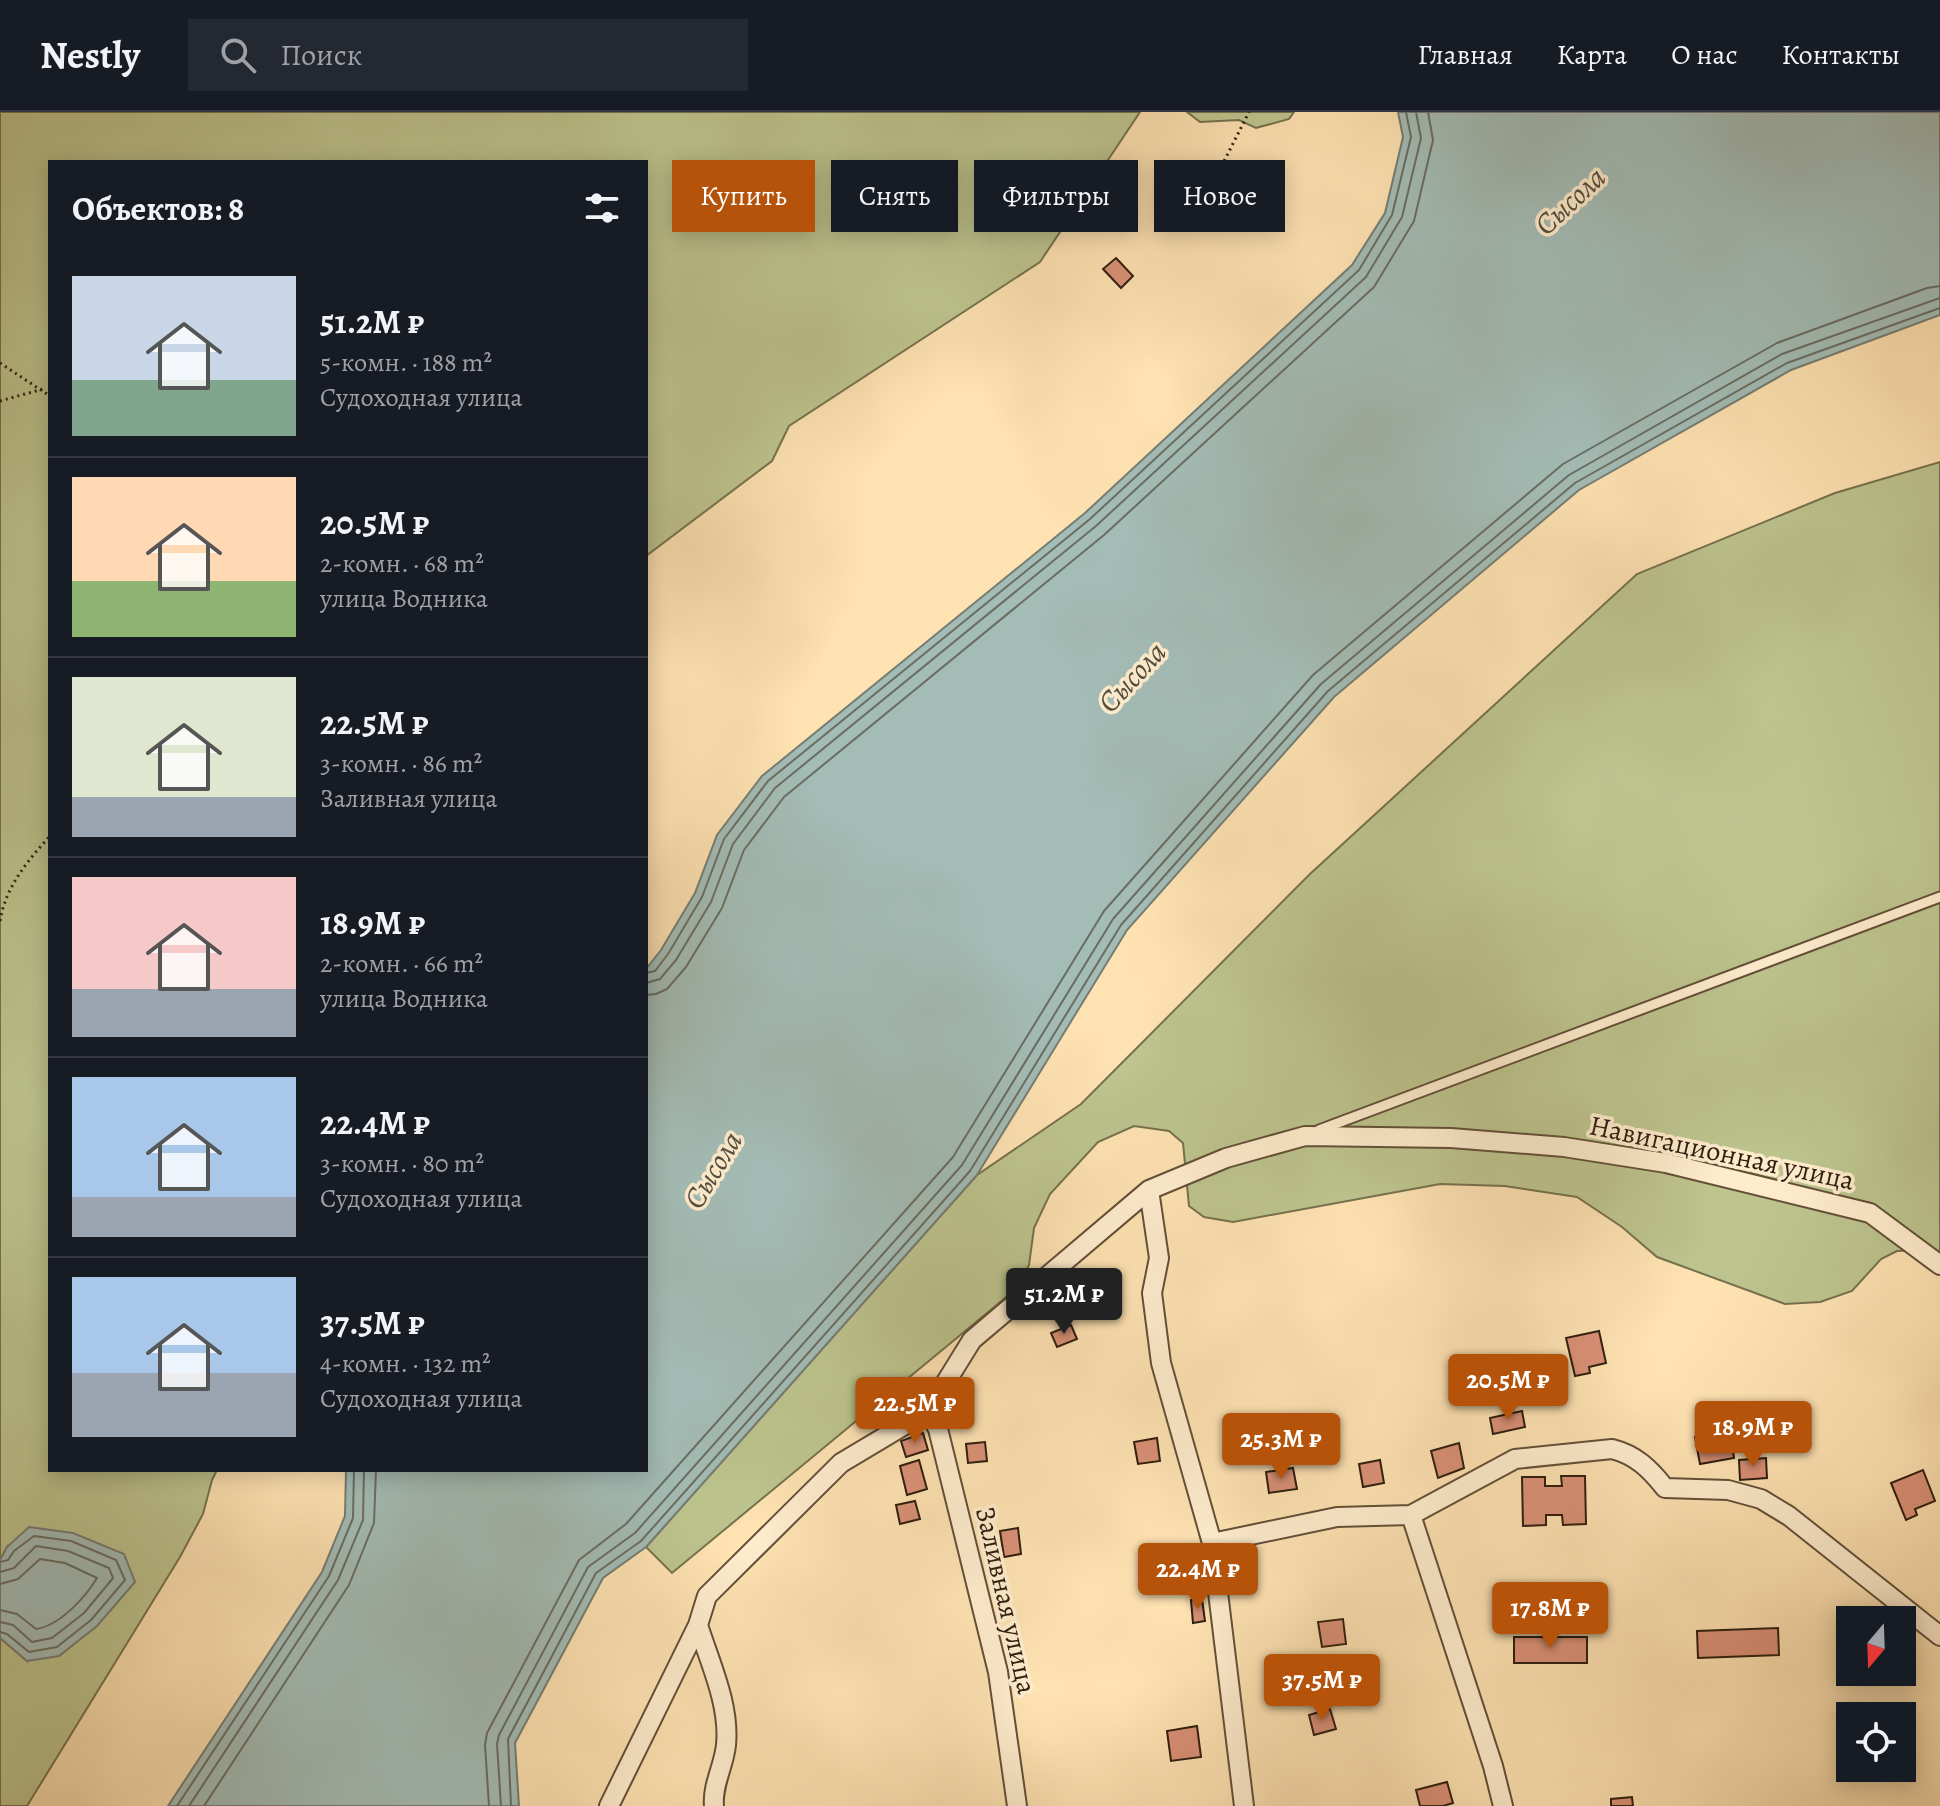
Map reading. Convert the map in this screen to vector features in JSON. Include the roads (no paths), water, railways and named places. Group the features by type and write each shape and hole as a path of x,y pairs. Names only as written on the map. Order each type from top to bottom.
{"street":[{"name":"Навигационная улица","path":"928,1411 972,1340 1149,1190 1226,1158 1305,1136 1465,1139 1564,1147 1666,1163 1870,1213 1940,1265"},
{"path":"1149,1190 1159,1258 1152,1293 1161,1363 1212,1543 1244,1806"},
{"path":"609,1806 698,1625 707,1596 841,1463 928,1411"},
{"name":"Заливная улица","path":"928,1411 938,1429 998,1672 1017,1806"},
{"path":"1212,1543 1337,1517 1411,1515 1515,1459 1612,1449 1628,1453 1648,1468 1665,1488 1728,1490 1761,1499 1789,1516 1940,1636"},
{"path":"1411,1515 1493,1766 1503,1806"},
{"path":"698,1625 727,1718 726,1747 713,1794 714,1806"}],"lane":[{"path":"1305,1136 1940,897"}],"water":[{"name":"Сысола","path":"1398,112 1940,112 1940,315 1791,370 1579,490 1334,697 1127,930 977,1175 646,1547 603,1578 515,1743 519,1806 168,1806 322,1572 345,1516 346,1472 648,1472 648,966 695,893 717,835 762,776 1085,513 1352,265 1385,213 1403,137"},
{"path":"29,1527 73,1533 124,1554 135,1582 97,1626 59,1656 27,1661 0,1638 0,1560 7,1547"}]}
